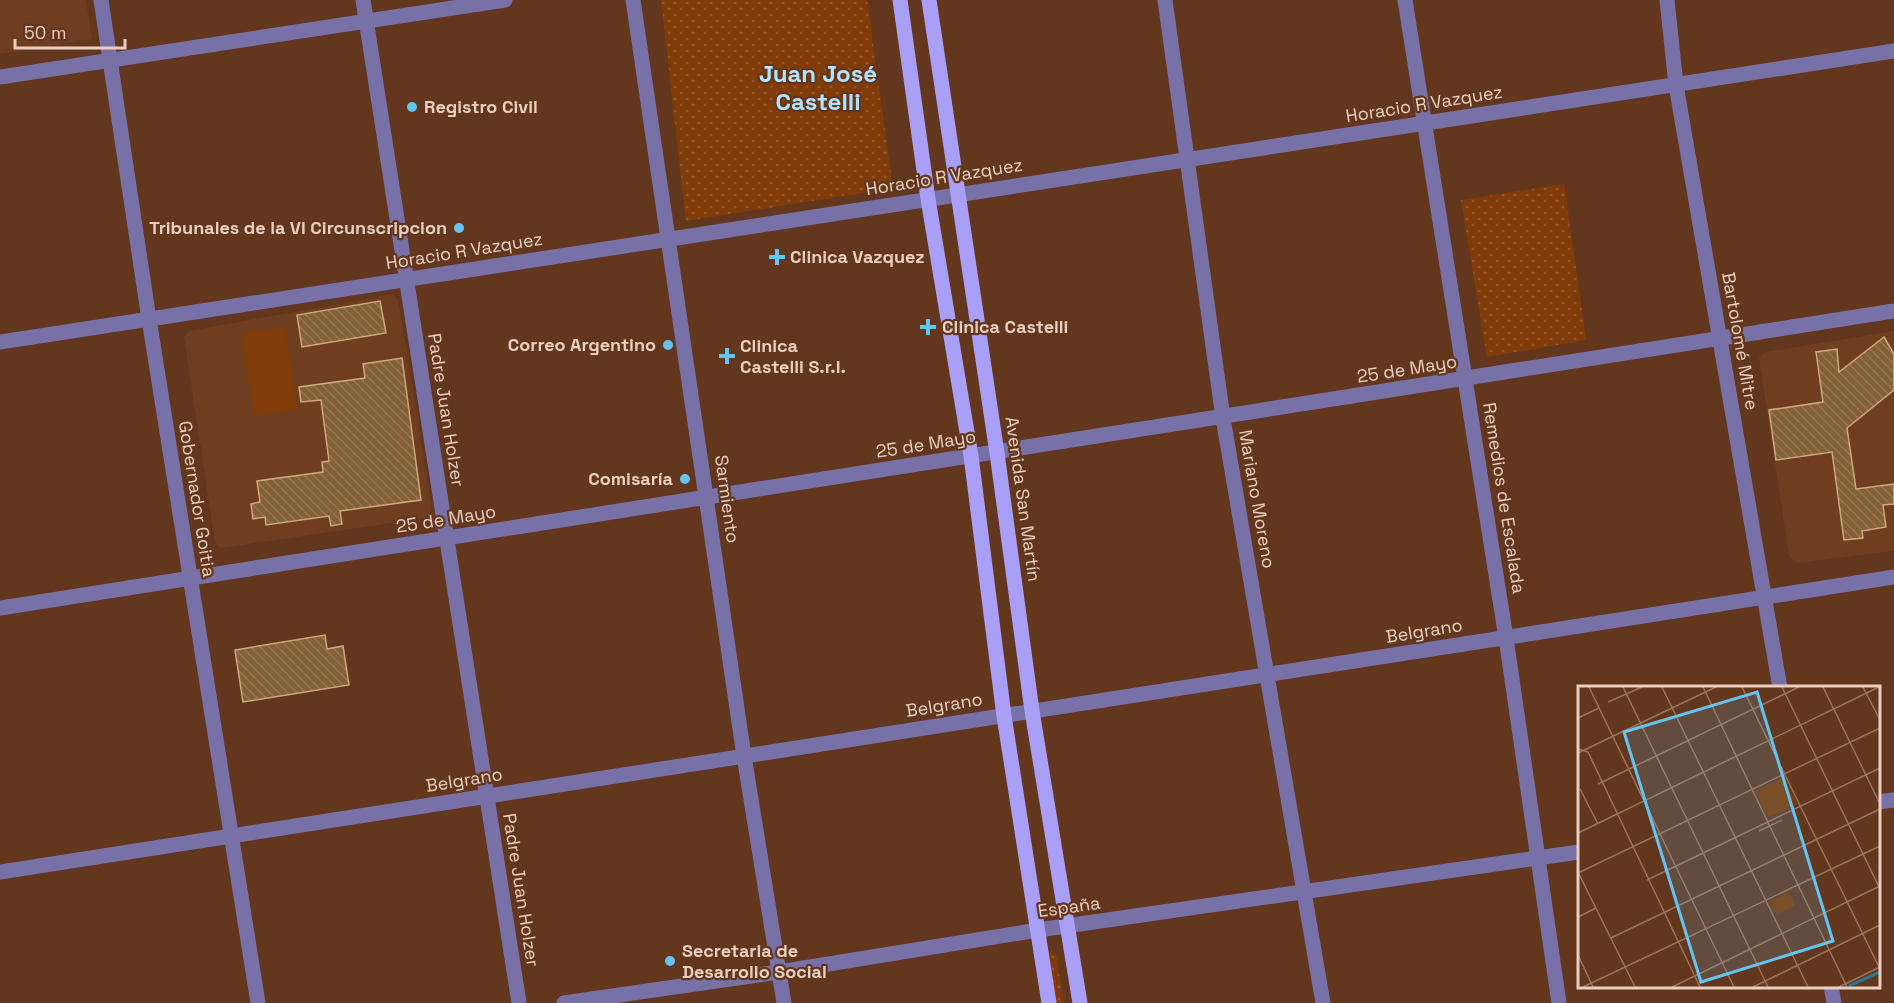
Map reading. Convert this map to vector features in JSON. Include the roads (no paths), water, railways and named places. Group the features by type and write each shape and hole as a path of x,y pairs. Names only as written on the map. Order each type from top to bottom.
{"main road":[{"path":"900,0 928,200 971,456 1004,716 1049,1003"},
{"name":"Avenida San Martín","path":"929,0 997,453 1032,711 1080,1003"}],"street":[{"name":"Gobernador Goitia","path":"101,0 148,319 258,1003"},
{"name":"Padre Juan Holzer","path":"363,0 519,1003"},
{"path":"0,77 110,58 505,0"},
{"name":"Sarmiento","path":"633,0 708,498 744,756 784,1003"},
{"name":"Mariano Moreno","path":"1165,0 1223,417 1323,1003"},
{"name":"Remedios de Escalada","path":"1405,0 1506,638 1559,1003"},
{"name":"Bartolomé Mitre","path":"1667,0 1676,85 1780,686"},
{"name":"Horacio R Vazquez","path":"0,342 1894,51"},
{"name":"25 de Mayo","path":"0,608 1894,311"},
{"name":"Belgrano","path":"0,872 1894,577"},
{"path":"1879,802 1894,800"},
{"name":"España","path":"564,1003 779,972 1038,930 1305,894 1578,852"},
{"path":"1831,988 1834,1003"}],"place":[{"name":"Registro Civil","path":"412,107"},
{"name":"Tribunales de la VI Circunscripcion","path":"459,228"},
{"name":"Clinica Vazquez","path":"777,257"},
{"name":"Clinica Castelli","path":"928,327"},
{"name":"Correo Argentino","path":"668,345"},
{"name":"Clinica Castelli S.r.l.","path":"727,356"},
{"name":"Comisaría","path":"685,479"},
{"name":"Secretaria de Desarrollo Social","path":"670,961"}],"district":[{"name":"Juan José Castelli","path":"818,88"}]}
